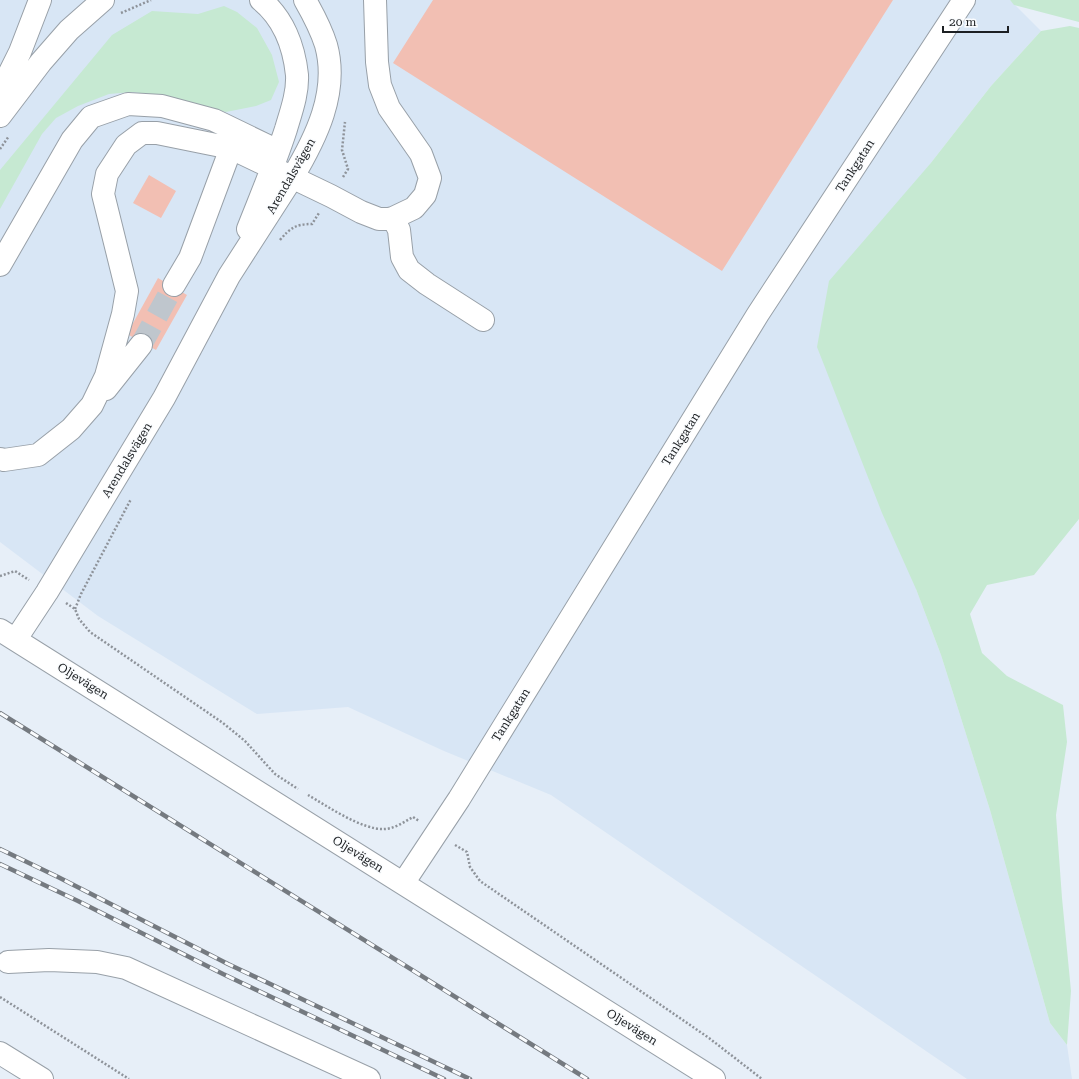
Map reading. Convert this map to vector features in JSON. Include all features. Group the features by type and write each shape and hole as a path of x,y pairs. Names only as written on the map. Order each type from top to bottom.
{"street":[{"path":"0,92 20,52 40,0"},
{"path":"0,116 41,62 69,30 103,0"},
{"name":"Arendalsvägen","path":"229,276 275,160 294,102 297,76 292,50 281,22 261,0"},
{"name":"Arendalsvägen","path":"8,634 47,592 164,398 229,276 292,178 316,132 326,107 330,66 326,45 305,0"},
{"path":"0,265 72,140 91,116 128,104 162,106 214,120 275,160 292,178 361,212 379,219 393,218 414,208 425,195 430,178 421,154 389,108 380,86 377,62 375,0"},
{"name":"Tankgatan","path":"404,882 463,792 758,314 964,0"},
{"path":"92,405 106,376 123,314 127,291 103,194 107,174 126,145 142,133 157,133 231,148 255,159 275,160"},
{"path":"174,285 190,258 231,148"},
{"path":"393,218 399,230 402,257 409,270 427,284 483,320"},
{"path":"0,459 4,460 38,455 71,429 141,345"},
{"name":"Oljevägen","path":"8,634 404,882 714,1079"},
{"path":"8,962 49,960 97,962 126,968 369,1079"},
{"path":"0,1053 42,1079"}],"path":[{"path":"125,11 151,0"},
{"path":"0,576 15,570 75,609 79,619 90,632 223,723 245,741 275,774 300,790"},
{"path":"306,794 346,817 370,827 384,829 396,826 413,817 467,852 470,867 480,881 709,1038 762,1079"},
{"path":"0,997 129,1079"}],"shaded area":[{"path":"0,0 1010,0 1041,31 991,86 930,164 916,589 941,655 990,810 1050,1023 1067,1045 1072,1079 967,1079 551,795 444,751 348,707 257,714 98,616 0,542"}],"green space":[{"path":"1010,0 1079,0 1079,22 1014,5"},
{"path":"224,6 237,12 257,28 272,55 279,82 271,100 256,106 226,112 157,95 132,92 109,94 78,106 56,118 42,134 0,209 0,170 112,35 152,11 198,14"},
{"path":"1070,26 1079,28 1079,519 1034,575 987,585 970,614 982,653 1007,676 1063,705 1067,742 1056,815 1071,991 1067,1045 1050,1023 990,810 941,655 916,589 882,513 817,347 829,281 930,164 991,86 1041,31"}],"building":[{"path":"433,0 893,0 722,271 393,63"},
{"path":"149,175 176,191 161,218 133,203"},
{"path":"158,278 187,295 156,350 127,334"}],"tunnel":[{"path":"141,345 174,285"}],"railway":[{"path":"0,713 587,1079"},
{"path":"0,849 228,964 470,1079"},
{"path":"0,864 78,901 223,974 444,1079"}]}
